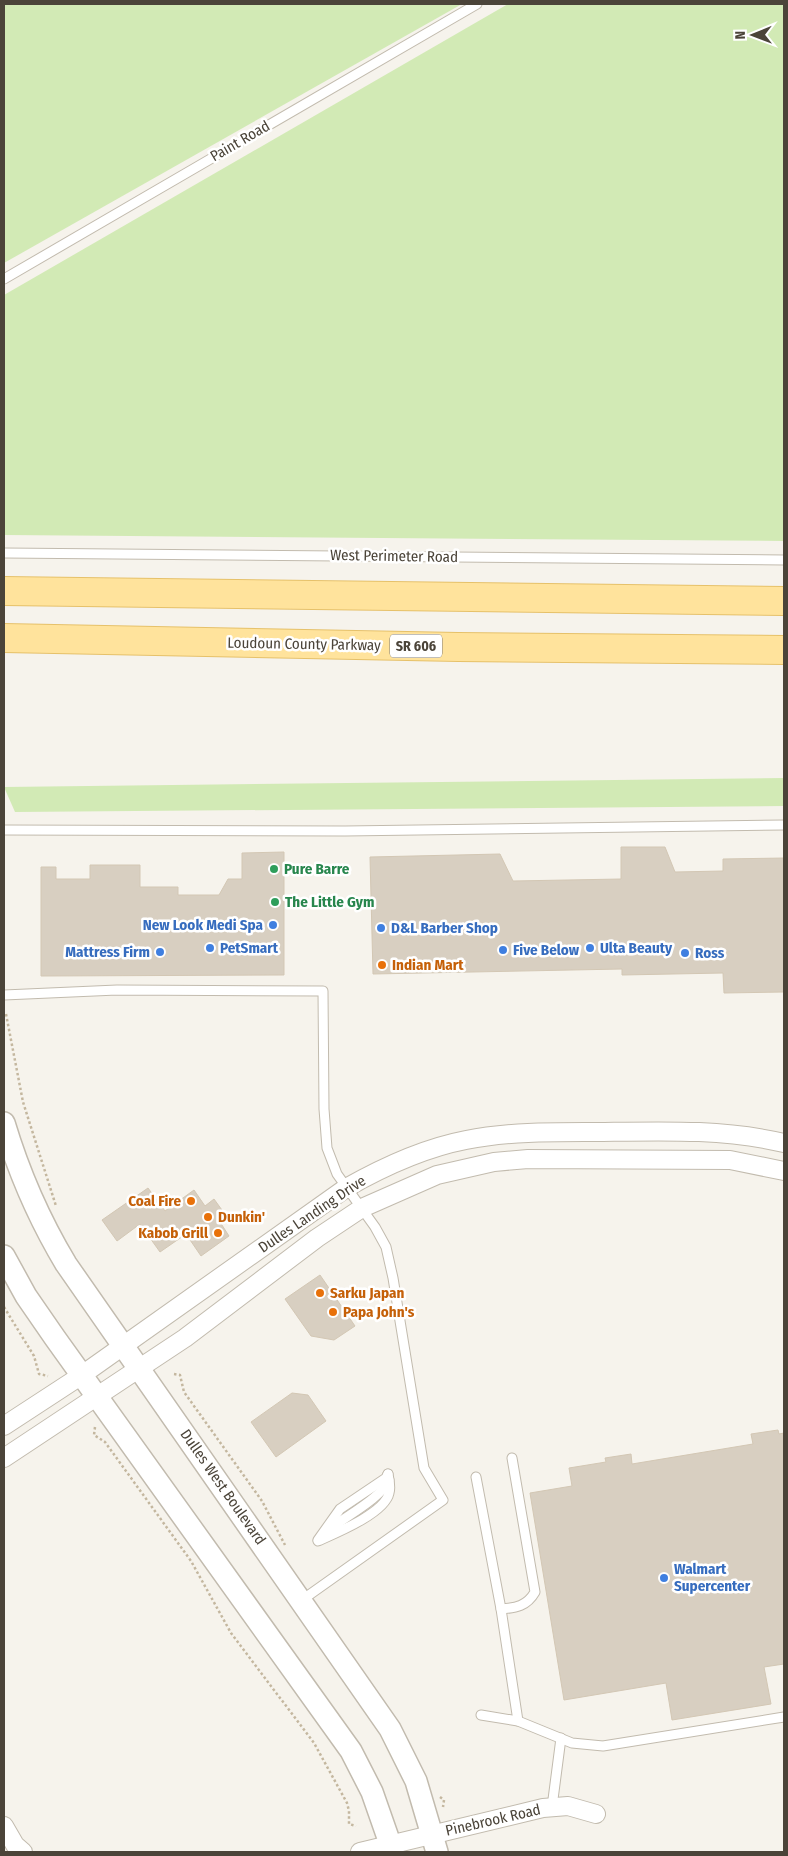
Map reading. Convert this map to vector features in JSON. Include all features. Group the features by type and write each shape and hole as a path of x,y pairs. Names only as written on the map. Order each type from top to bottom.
{"main road":[{"path":"4,591 784,601"},
{"name":"Loudoun County Parkway","path":"4,638 784,650"},
{"path":"4,658 25,647 48,639"}],"street":[{"name":"Dulles West Boulevard","path":"4,1123 20,1170 48,1234 86,1296 140,1368 302,1600 402,1751 416,1781 434,1843"},
{"name":"Dulles Landing Drive","path":"4,1426 82,1375 346,1188 373,1173 424,1152 464,1140 488,1136 548,1132 687,1131 755,1136 784,1143"},
{"name":"Dulles Landing Drive","path":"4,1458 184,1338 317,1238 362,1208 437,1175 494,1162 528,1159 730,1160 784,1171"},
{"path":"4,1256 26,1296 351,1751 372,1792 391,1848"},
{"name":"Pinebrook Road","path":"360,1852 434,1843 552,1808 568,1806 596,1814"},
{"path":"4,1826 16,1850"}],"lane":[{"name":"Paint Road","path":"4,278 477,4"},
{"name":"West Perimeter Road","path":"4,553 784,560"},
{"path":"4,830 345,831 784,825"},
{"path":"4,995 117,990 323,991 325,1138 330,1158 346,1188 380,1236 390,1259 424,1468 444,1500 302,1600"},
{"path":"500,1610 515,1608 530,1602 535,1592 512,1458"},
{"path":"388,1477 389,1495 385,1502 351,1527 318,1540 340,1509 388,1477"},
{"path":"476,1477 518,1721"},
{"path":"481,1715 518,1721 561,1738 588,1746 602,1746 784,1717"},
{"path":"552,1808 561,1738"}],"path":[{"path":"6,1014 23,1102 59,1214"},
{"path":"4,1307 34,1356 39,1374 48,1376"},
{"path":"174,1374 180,1375 184,1392 262,1501 289,1552"},
{"path":"95,1427 94,1435 108,1446 191,1561 232,1633 314,1744 347,1803 350,1811 348,1824 356,1826"}],"green space":[{"path":"4,4 462,4 4,263"},
{"path":"508,4 784,4 784,541 4,535 4,295"},
{"path":"784,778 784,806 15,812 4,787"}],"building":[{"path":"621,847 665,847 675,872 723,871 723,859 784,858 784,992 724,993 723,973 622,975 622,969 373,974 370,857 500,854 513,881 621,879"},
{"path":"284,852 284,975 41,976 41,867 56,867 56,879 90,879 90,865 140,865 140,887 178,887 178,895 219,895 228,879 242,879 242,853"},
{"path":"148,1188 165,1211 194,1190 205,1206 214,1199 227,1217 220,1222 229,1236 201,1256 186,1234 160,1252 140,1224 117,1241 102,1220"},
{"path":"320,1275 355,1326 334,1340 311,1336 285,1299"},
{"path":"292,1393 308,1395 326,1421 276,1457 251,1422"},
{"name":"Walmart Supercenter","path":"778,1430 779,1434 784,1433 784,1664 764,1667 771,1704 672,1720 666,1683 564,1700 530,1493 572,1486 569,1468 606,1462 605,1458 631,1454 632,1464 753,1444 751,1434"}],"place":[{"name":"Pure Barre","path":"274,869"},
{"name":"The Little Gym","path":"275,902"},
{"name":"New Look Medi Spa","path":"273,925"},
{"name":"D&L Barber Shop","path":"381,928"},
{"name":"PetSmart","path":"210,948"},
{"name":"Ulta Beauty","path":"590,948"},
{"name":"Five Below","path":"503,950"},
{"name":"Mattress Firm","path":"160,952"},
{"name":"Ross","path":"685,953"},
{"name":"Indian Mart","path":"382,965"},
{"name":"Coal Fire","path":"191,1201"},
{"name":"Dunkin'","path":"208,1217"},
{"name":"Kabob Grill","path":"218,1233"},
{"name":"Sarku Japan","path":"320,1293"},
{"name":"Papa John's","path":"333,1312"},
{"name":"Walmart Supercenter","path":"664,1578"}]}
